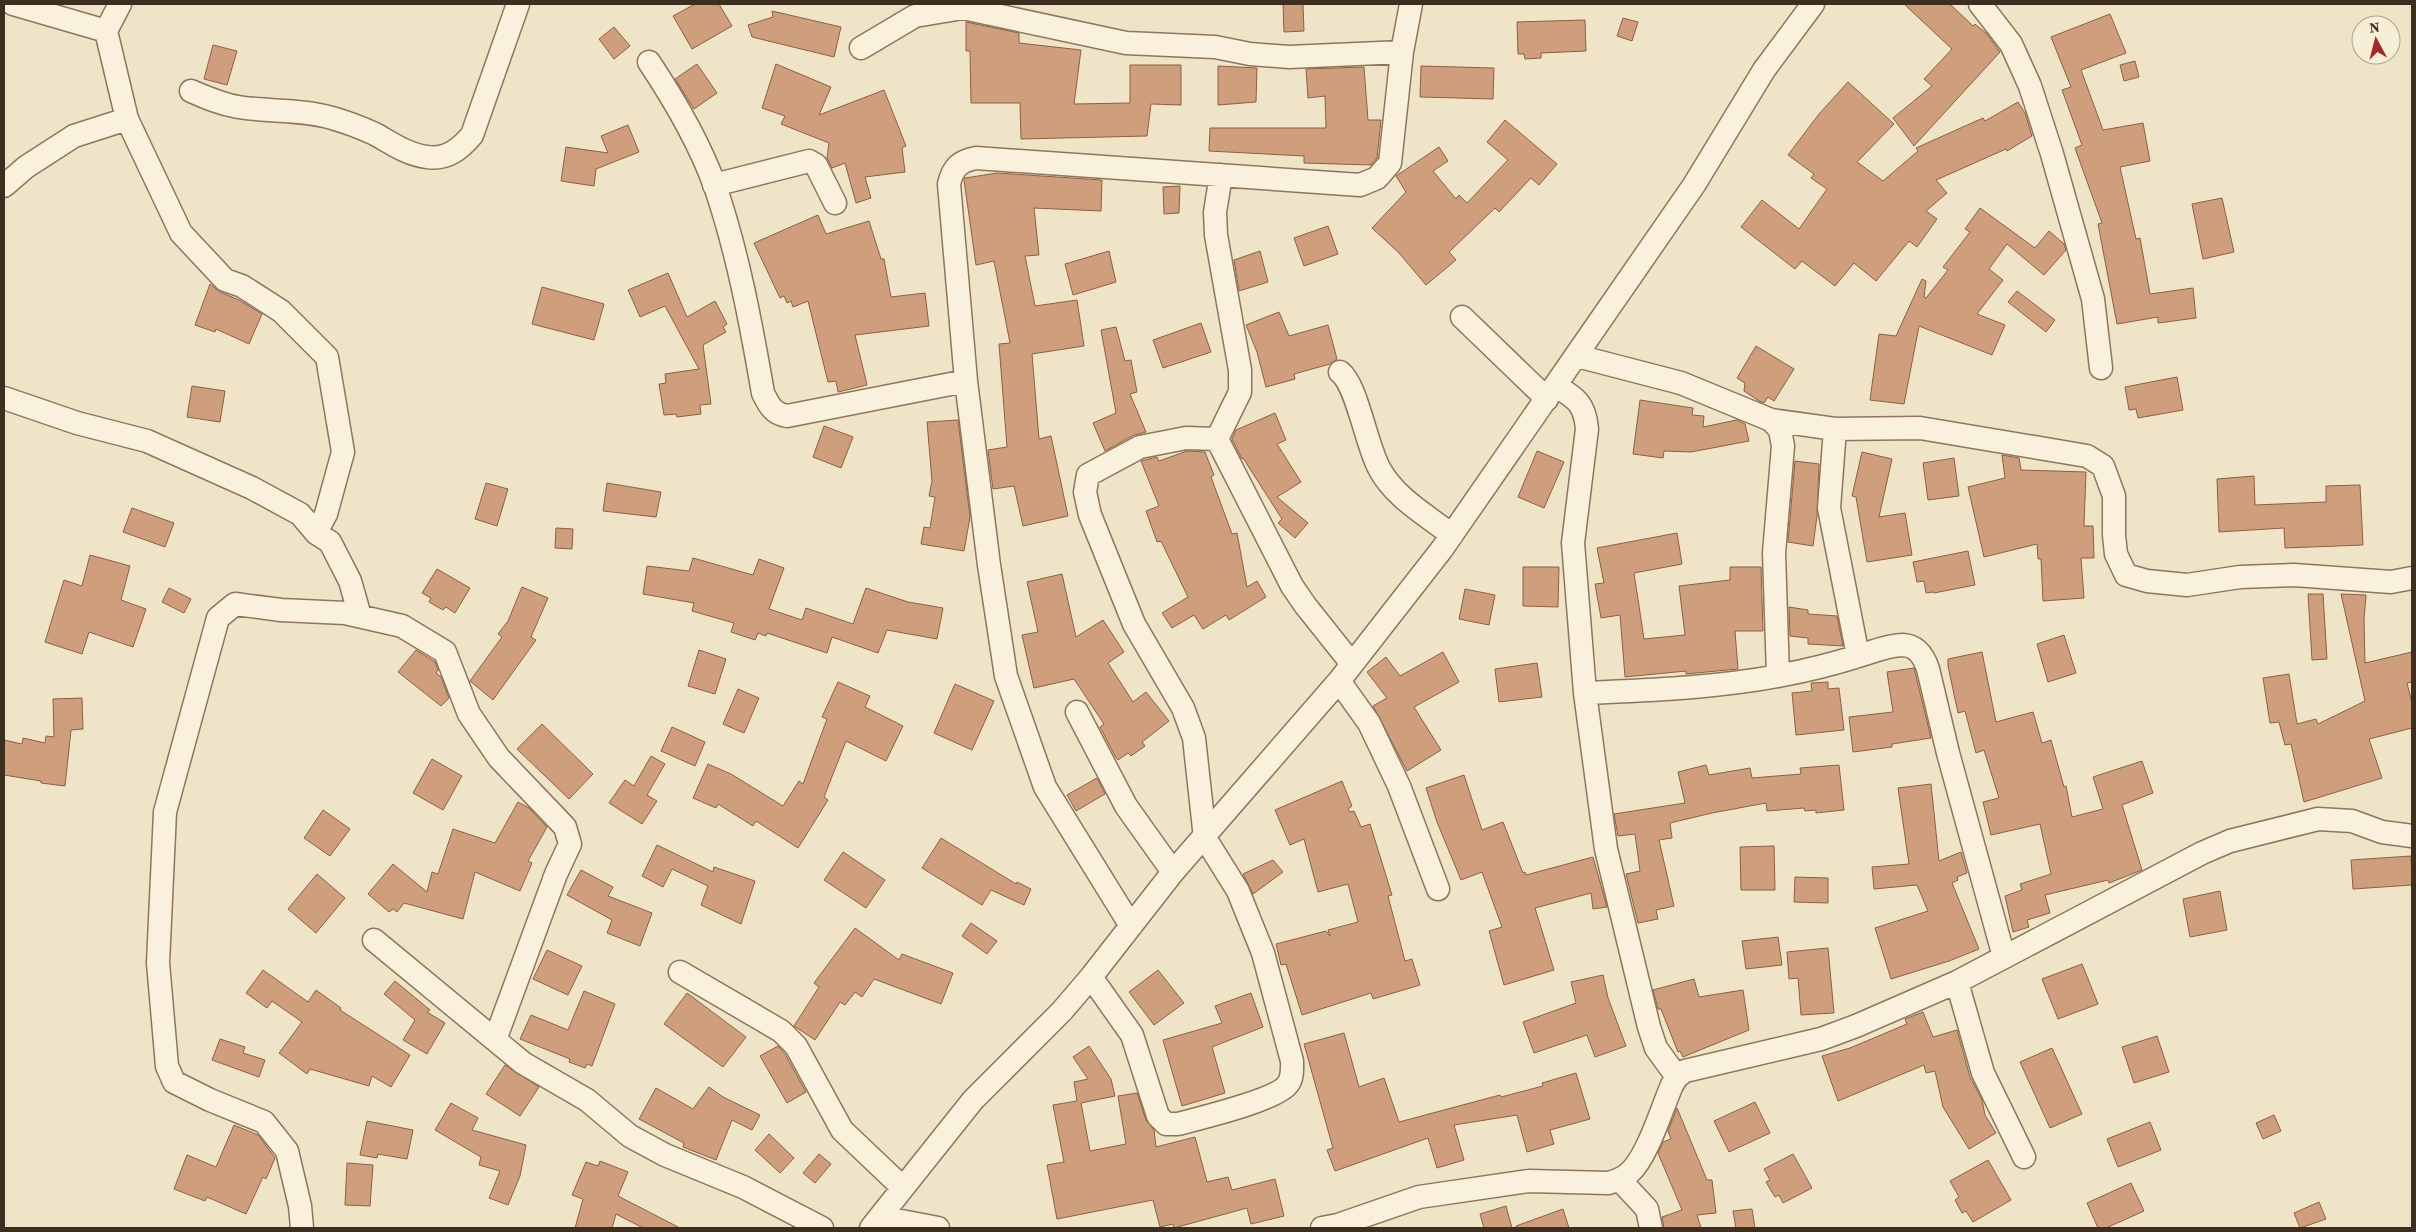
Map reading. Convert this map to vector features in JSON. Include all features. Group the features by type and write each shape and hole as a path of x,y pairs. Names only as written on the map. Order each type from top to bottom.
{"street":[{"path":"13,4 106,31"},
{"path":"120,4 106,31 127,119 181,233 225,280 242,286 281,311 327,356 343,452 326,514 316,533"},
{"path":"191,91 215,102 239,107 278,109 332,118 373,133 403,150 426,158 446,156 460,149 472,135 518,4"},
{"path":"1131,926 1045,788 1006,676 989,565 966,381 950,184 952,171 962,160 976,158 1360,185 1377,178 1390,163 1402,52 1410,4"},
{"path":"875,1223 973,1100 1062,1011 1091,977 1173,872 1205,838 1346,672 1452,535 1694,185 1764,70 1814,4"},
{"path":"1980,4 2011,44 2030,86 2052,154 2094,299 2101,368"},
{"path":"861,48 915,16 964,8 1126,43 1215,47 1250,54 1289,57 1402,52"},
{"path":"649,62 670,93 690,130 714,185 734,247 764,393 768,403 778,415 787,416 966,381"},
{"path":"4,186 26,167 74,136 127,119"},
{"path":"714,185 801,161 809,161 816,166 835,203"},
{"path":"1217,439 1240,392 1240,370 1216,235 1215,212 1221,175"},
{"path":"1462,318 1552,392 1577,399 1586,416 1587,429 1573,543 1585,693 1606,849 1648,1027 1656,1048 1676,1077"},
{"path":"1577,356 1681,383 1771,420 1834,429 1920,428 2087,456 2103,466 2114,496 2116,554 2126,575 2147,581 2187,585 2240,577 2294,575 2391,582 2412,578"},
{"path":"1340,372 1346,377 1351,386 1363,427 1378,467 1392,488 1452,535"},
{"path":"4,398 77,422 147,441 252,488 300,514 316,533 330,542 350,581 360,616"},
{"path":"1771,420 1780,430 1783,446 1774,553 1778,676"},
{"path":"1834,429 1829,508 1858,656"},
{"path":"1091,977 1132,1035 1158,1116 1166,1124 1178,1124 1269,1097 1287,1086 1291,1077 1292,1060 1263,953 1238,891 1205,838 1199,779 1191,730 1183,708 1134,624 1090,515 1085,492 1088,475 1140,446 1186,438 1217,439"},
{"path":"1217,439 1292,586 1346,672 1395,777 1438,889"},
{"path":"302,1228 300,1206 287,1151 264,1122 210,1100 174,1082 167,1066 158,963 165,812 218,618 234,604 281,610 345,613 360,616 402,626 445,652 469,714 499,758 565,827 570,844 556,874 496,1040"},
{"path":"1585,693 1662,690 1739,683 1778,676 1893,646 1905,645 1916,650 1924,657 2004,957"},
{"path":"1077,712 1126,806 1173,872"},
{"path":"1322,1228 1370,1221 1419,1198 1529,1181 1608,1183 1620,1180 1640,1161 1676,1077 1686,1071 1821,1039 1957,982 2202,853 2230,841 2318,819 2334,818 2352,820 2382,832 2412,836"},
{"path":"374,940 523,1063 588,1100 630,1136 665,1155 743,1187 822,1228"},
{"path":"680,972 781,1031 796,1046 842,1130 903,1188"},
{"path":"1957,982 1984,1073 2024,1157"},
{"path":"1620,1180 1647,1209 1651,1228"},
{"path":"875,1223 938,1228"}],"building":[{"path":"695,4 719,4 732,26 692,49 673,16"},
{"path":"1283,4 1303,4 1304,31 1284,32"},
{"path":"1904,4 1950,4 1973,26 1975,24 1987,34 2000,52 1914,146 1893,118 1932,86 1924,79 1952,49"},
{"path":"772,11 841,27 834,57 752,37 748,25 773,17"},
{"path":"2110,14 2126,53 2081,70 2103,130 2143,123 2150,161 2120,167 2136,239 2140,238 2150,294 2193,288 2196,318 2158,323 2158,317 2117,324 2098,224 2102,223 2075,148 2082,145 2062,90 2071,87 2051,37"},
{"path":"1623,18 1638,22 1632,41 1617,36"},
{"path":"1585,20 1586,51 1541,53 1541,58 1525,59 1524,54 1518,54 1517,22"},
{"path":"966,22 1019,33 1019,43 1081,50 1074,104 1130,103 1130,65 1181,65 1181,105 1151,104 1147,136 1021,139 1020,103 971,103 970,51 966,51"},
{"path":"614,27 630,46 614,59 599,39"},
{"path":"213,45 237,51 227,85 204,79"},
{"path":"2135,61 2139,77 2124,81 2120,65"},
{"path":"697,64 717,93 694,109 675,79"},
{"path":"776,64 831,87 819,115 884,90 906,146 902,148 905,172 865,177 871,198 856,203 845,163 832,168 827,158 829,143 781,124 785,116 762,108"},
{"path":"1218,66 1257,68 1256,102 1218,105"},
{"path":"1421,66 1494,68 1493,99 1420,97"},
{"path":"1364,67 1368,120 1381,120 1377,158 1371,165 1304,163 1304,156 1209,151 1210,128 1326,128 1325,96 1308,98 1306,69"},
{"path":"1848,82 1894,124 1857,162 1883,181 1918,151 1916,148 1983,118 1985,121 2018,102 2025,113 2032,136 2007,151 2006,149 1936,180 1947,193 1926,211 1937,219 1917,247 1909,241 1876,281 1854,263 1835,286 1802,261 1795,269 1741,227 1762,200 1799,229 1827,189 1811,178 1814,174 1788,155 1819,114"},
{"path":"1505,120 1557,164 1539,185 1531,178 1499,212 1495,208 1449,252 1456,260 1426,285 1399,253 1372,228 1406,192 1396,176 1439,147 1448,161 1433,171 1456,199 1459,195 1467,203 1508,160 1487,142"},
{"path":"628,125 639,152 596,169 594,186 561,181 566,147 608,153 601,136"},
{"path":"997,173 1102,180 1101,211 1034,208 1039,255 1025,256 1035,306 1077,300 1084,346 1032,354 1039,439 1051,436 1068,516 1023,526 1014,486 993,489 988,450 1007,447 999,344 1010,343 994,261 976,265 964,180 965,178"},
{"path":"1180,186 1179,213 1164,214 1163,187"},
{"path":"2222,198 2234,252 2203,259 2192,204"},
{"path":"1980,208 2035,248 2049,231 2064,244 2066,250 2044,275 2007,244 1989,269 2003,280 1977,314 2005,325 1992,355 1919,326 1904,404 1870,400 1879,334 1896,336 1922,279 1926,281 1924,297 1926,298 1948,270 1943,267 1970,232 1965,229"},
{"path":"818,215 826,234 869,221 881,259 884,259 891,297 925,293 929,326 855,335 867,385 838,392 836,381 828,382 808,301 793,307 791,301 787,303 784,296 780,298 754,243"},
{"path":"1328,226 1338,254 1304,266 1294,238"},
{"path":"1109,251 1116,282 1073,295 1065,264"},
{"path":"1260,251 1268,282 1239,291 1234,260"},
{"path":"668,273 687,317 715,301 727,324 723,327 726,332 703,345 711,404 700,405 701,414 677,417 676,414 664,415 659,384 666,383 665,374 699,369 665,306 640,317 628,290"},
{"path":"210,284 220,292 239,300 262,314 249,344 216,329 215,332 195,325"},
{"path":"542,287 604,304 594,340 532,324"},
{"path":"2017,291 2055,320 2046,332 2008,302"},
{"path":"1279,312 1289,336 1328,325 1337,359 1330,364 1294,374 1295,379 1266,387 1257,352 1246,325"},
{"path":"1201,323 1211,352 1163,368 1153,340"},
{"path":"1116,327 1125,361 1131,360 1137,392 1130,394 1146,432 1134,435 1105,451 1093,423 1116,413 1101,330"},
{"path":"1756,346 1794,369 1774,401 1768,397 1764,403 1759,401 1744,391 1745,383 1737,378"},
{"path":"2177,377 2183,410 2138,418 2136,409 2129,410 2125,387"},
{"path":"192,386 225,391 220,422 187,417"},
{"path":"1640,400 1693,408 1692,415 1704,416 1703,427 1737,420 1745,424 1749,441 1691,452 1664,451 1663,458 1633,454"},
{"path":"1275,413 1286,440 1277,444 1301,482 1277,497 1308,523 1295,538 1278,523 1282,519 1242,459 1232,439 1236,430"},
{"path":"958,420 970,517 964,551 921,544 924,527 930,528 935,497 929,496 932,481 927,422"},
{"path":"824,426 853,437 841,468 813,457"},
{"path":"1187,451 1205,452 1214,475 1211,477 1232,534 1237,533 1247,587 1257,581 1266,597 1229,620 1226,615 1203,629 1194,615 1172,628 1162,613 1188,597 1161,541 1157,542 1146,511 1159,506 1141,461 1157,457 1159,461"},
{"path":"1537,451 1564,462 1544,508 1518,497"},
{"path":"1862,452 1892,459 1879,517 1905,513 1912,555 1867,562 1856,497 1852,496"},
{"path":"2002,455 2019,458 2021,470 2086,472 2084,526 2093,526 2094,558 2081,558 2084,598 2043,601 2041,559 2038,559 2037,544 1984,557 1968,487 2005,478"},
{"path":"1954,458 1959,496 1928,500 1923,463"},
{"path":"1795,461 1819,464 1817,516 1813,546 1788,542"},
{"path":"2254,476 2255,505 2326,502 2326,486 2360,485 2363,545 2285,548 2284,528 2219,532 2217,479"},
{"path":"486,483 508,489 497,526 475,519"},
{"path":"607,483 661,492 656,517 603,511"},
{"path":"132,508 174,523 165,547 123,532"},
{"path":"556,528 573,529 572,549 555,548"},
{"path":"1677,533 1682,564 1634,573 1644,639 1685,635 1679,586 1730,580 1730,567 1761,567 1763,631 1735,631 1738,669 1686,674 1686,671 1625,677 1620,615 1601,618 1595,584 1604,583 1597,548"},
{"path":"1968,551 1975,585 1926,593 1924,581 1917,582 1913,562"},
{"path":"90,555 130,566 121,600 146,609 133,647 89,632 82,654 45,642 64,580 82,586"},
{"path":"693,558 753,575 759,559 784,568 769,609 802,620 806,608 853,624 866,588 908,602 943,608 937,639 887,630 878,653 832,637 827,653 767,633 766,636 758,633 755,640 731,632 734,623 692,611 694,603 643,594 647,566 689,571"},
{"path":"1523,567 1559,567 1558,607 1523,606"},
{"path":"437,569 470,588 455,613 446,607 443,610 429,602 431,598 422,593"},
{"path":"1062,574 1076,637 1103,620 1124,652 1108,663 1133,702 1146,692 1169,721 1142,742 1145,746 1131,756 1128,753 1118,760 1115,756 1100,727 1104,724 1074,679 1034,688 1022,635 1038,632 1027,582"},
{"path":"522,587 548,598 531,637 536,640 493,700 470,681 502,637 498,634 508,621"},
{"path":"169,588 191,599 184,613 162,602"},
{"path":"1465,589 1495,595 1489,625 1459,619"},
{"path":"2308,594 2323,594 2327,659 2312,660"},
{"path":"2341,594 2366,595 2364,620 2365,663 2412,652 2412,682 2407,683 2412,703 2412,728 2369,739 2382,778 2304,802 2291,744 2285,745 2279,722 2270,723 2263,678 2289,674 2297,724 2316,719 2318,724 2365,701"},
{"path":"1789,607 1808,610 1808,614 1837,616 1843,646 1808,644 1808,638 1790,636"},
{"path":"2064,635 2076,673 2048,682 2037,644"},
{"path":"416,650 435,662 438,670 436,673 441,677 449,698 441,706 398,672"},
{"path":"699,650 726,659 715,694 688,686"},
{"path":"1443,652 1459,682 1414,707 1441,750 1407,771 1373,706 1387,698 1367,672 1386,657 1400,676"},
{"path":"1982,652 1996,722 2033,712 2042,743 2051,740 2064,787 2066,786 2072,817 2103,809 2093,777 2142,761 2153,793 2122,805 2142,870 2109,883 2108,880 2045,895 2050,913 2027,920 2029,927 2013,932 2005,896 2022,890 2020,884 2051,874 2040,824 1991,835 1983,802 1999,798 1984,750 1976,753 1965,711 1958,713 1948,666 1948,659"},
{"path":"1537,663 1542,697 1499,702 1495,669"},
{"path":"1914,668 1931,738 1892,744 1892,747 1853,752 1849,717 1893,712 1887,672"},
{"path":"838,682 870,696 865,707 903,726 886,761 846,741 824,797 828,800 798,848 756,821 753,826 718,804 716,808 693,798 708,764 731,774 783,806 799,781 803,784 827,719 822,717"},
{"path":"1828,682 1828,689 1839,688 1844,730 1796,735 1792,693 1812,691 1811,683"},
{"path":"955,684 994,701 972,750 934,733"},
{"path":"738,689 759,698 744,733 723,724"},
{"path":"82,698 83,729 71,730 65,786 4,775 4,740 22,744 23,738 45,743 46,736 54,737 53,699"},
{"path":"542,724 593,774 569,799 517,749"},
{"path":"672,727 705,742 695,766 661,751"},
{"path":"651,756 665,764 647,795 657,801 642,824 609,803 625,780 634,786"},
{"path":"432,759 462,776 443,810 413,793"},
{"path":"1706,765 1709,775 1750,768 1752,778 1801,774 1800,768 1839,765 1844,810 1816,813 1816,810 1805,811 1804,808 1767,811 1766,803 1670,823 1672,838 1659,840 1674,906 1656,910 1658,919 1638,923 1626,874 1640,871 1635,834 1618,836 1614,814 1685,803 1678,772"},
{"path":"1464,775 1482,830 1503,822 1523,873 1525,872 1526,875 1593,857 1607,907 1593,909 1591,893 1535,908 1554,970 1504,985 1489,931 1502,927 1482,872 1461,880 1437,822 1426,788"},
{"path":"1097,778 1105,794 1076,811 1067,795"},
{"path":"1342,781 1352,806 1348,809 1350,812 1354,811 1361,827 1370,824 1392,895 1388,896 1405,961 1412,959 1420,985 1373,999 1371,993 1302,1015 1286,964 1281,965 1276,944 1326,931 1330,936 1328,930 1358,922 1348,884 1318,892 1304,839 1290,845 1275,810"},
{"path":"1931,784 1939,861 1961,852 1967,873 1957,877 1958,880 1952,883 1979,949 1949,961 1891,979 1875,928 1928,911 1917,885 1874,889 1872,867 1909,864 1898,788"},
{"path":"518,802 529,808 547,827 528,861 532,863 520,891 475,872 463,919 404,903 397,912 393,909 389,912 368,894 393,864 427,892 432,872 438,874 453,829 495,843"},
{"path":"323,810 350,829 330,856 304,838"},
{"path":"941,838 1016,884 1017,882 1031,889 1024,905 991,890 982,905 922,868"},
{"path":"657,845 713,872 714,867 755,881 741,924 701,905 708,886 672,869 663,887 642,876"},
{"path":"1774,846 1775,890 1741,890 1740,847"},
{"path":"843,852 885,880 866,908 824,880"},
{"path":"2411,856 2412,885 2353,889 2351,860"},
{"path":"1273,860 1283,872 1253,894 1243,874"},
{"path":"581,870 613,887 608,896 652,913 640,946 607,933 612,920 567,895"},
{"path":"317,874 345,898 316,933 288,909"},
{"path":"1795,877 1828,878 1828,903 1794,902"},
{"path":"2220,891 2227,930 2190,937 2183,899"},
{"path":"971,923 997,941 987,954 962,936"},
{"path":"855,928 899,960 902,954 953,973 941,1004 874,979 862,997 855,992 845,1005 840,1002 815,1040 794,1026 819,987 814,983"},
{"path":"1778,937 1782,965 1746,969 1742,941"},
{"path":"1828,948 1834,1013 1801,1015 1798,978 1789,979 1787,952"},
{"path":"547,950 582,966 568,995 533,979"},
{"path":"2082,964 2098,1004 2058,1019 2042,979"},
{"path":"263,970 308,1002 316,990 341,1008 340,1010 410,1055 391,1087 372,1076 369,1086 310,1069 307,1074 279,1053 302,1022 272,1001 267,1008 246,993"},
{"path":"1158,970 1184,1003 1154,1025 1129,992"},
{"path":"1603,975 1608,998 1626,1046 1595,1057 1587,1035 1534,1053 1523,1022 1576,1003 1571,982"},
{"path":"1694,979 1699,997 1743,990 1749,1030 1683,1057 1680,1051 1678,1052 1661,1009 1658,1009 1653,990"},
{"path":"395,981 430,1010 427,1012 445,1023 427,1054 403,1040 415,1020 384,994"},
{"path":"584,991 615,1004 592,1066 587,1064 585,1068 569,1062 570,1059 520,1039 531,1015 568,1030"},
{"path":"687,993 746,1037 723,1067 664,1024"},
{"path":"1251,993 1263,1027 1212,1047 1225,1093 1182,1106 1163,1040 1222,1023 1215,1006"},
{"path":"1923,1012 1933,1037 1957,1030 1970,1077 1982,1100 1985,1115 1996,1133 1969,1149 1943,1107 1935,1071 1926,1073 1924,1065 1838,1101 1822,1056 1850,1048 1907,1024 1905,1019"},
{"path":"1344,1033 1359,1087 1384,1078 1399,1122 1500,1095 1501,1097 1543,1086 1542,1083 1576,1073 1590,1119 1550,1130 1554,1144 1527,1152 1517,1115 1454,1125 1464,1160 1437,1168 1428,1138 1335,1171 1327,1150 1333,1148 1304,1044"},
{"path":"2157,1036 2169,1072 2134,1083 2122,1047"},
{"path":"220,1039 245,1047 243,1053 265,1060 259,1077 212,1060"},
{"path":"778,1046 785,1054 806,1092 787,1103 760,1056"},
{"path":"1089,1046 1111,1079 1115,1096 1081,1103 1090,1151 1126,1144 1118,1096 1137,1093 1146,1120 1154,1130 1156,1147 1195,1137 1207,1182 1228,1177 1232,1190 1275,1179 1284,1216 1251,1224 1247,1208 1174,1228 1173,1224 1160,1227 1153,1200 1057,1219 1047,1165 1064,1162 1053,1105 1077,1101 1074,1082 1088,1079 1073,1057"},
{"path":"2052,1048 2082,1114 2050,1128 2020,1062"},
{"path":"505,1065 539,1087 520,1116 486,1094"},
{"path":"709,1087 723,1097 760,1115 752,1130 732,1120 716,1160 683,1147 684,1143 639,1119 656,1088 693,1109"},
{"path":"1755,1102 1770,1133 1729,1152 1714,1121"},
{"path":"451,1103 478,1118 472,1130 526,1145 520,1176 508,1205 489,1198 500,1171 479,1165 481,1157 435,1130"},
{"path":"1677,1108 1707,1180 1712,1180 1716,1213 1697,1215 1701,1228 1664,1228 1662,1217 1682,1210 1658,1153 1663,1142 1671,1139 1668,1131"},
{"path":"2274,1115 2281,1131 2263,1139 2256,1123"},
{"path":"367,1121 413,1130 407,1159 378,1154 377,1158 360,1155"},
{"path":"2150,1122 2161,1150 2118,1167 2107,1139"},
{"path":"234,1125 258,1135 275,1158 266,1179 263,1177 246,1214 207,1197 205,1201 174,1189 187,1155 216,1167"},
{"path":"769,1134 794,1158 780,1173 755,1150"},
{"path":"819,1154 831,1164 815,1183 803,1173"},
{"path":"1793,1154 1812,1188 1783,1203 1779,1195 1775,1197 1766,1182 1770,1180 1764,1169"},
{"path":"1988,1160 2011,1200 1973,1222 1966,1211 1962,1213 1955,1200 1959,1197 1950,1181"},
{"path":"600,1161 628,1172 618,1196 680,1228 643,1228 616,1214 612,1228 575,1228 583,1199 572,1195 586,1162 598,1166"},
{"path":"347,1163 373,1165 370,1206 345,1205"},
{"path":"2131,1183 2144,1211 2106,1228 2098,1228 2087,1203"},
{"path":"2319,1202 2326,1219 2300,1228 2294,1213"},
{"path":"1506,1206 1512,1228 1484,1228 1480,1214"},
{"path":"1563,1209 1569,1228 1516,1228 1516,1226"},
{"path":"1752,1209 1755,1228 1736,1228 1733,1211"}]}
